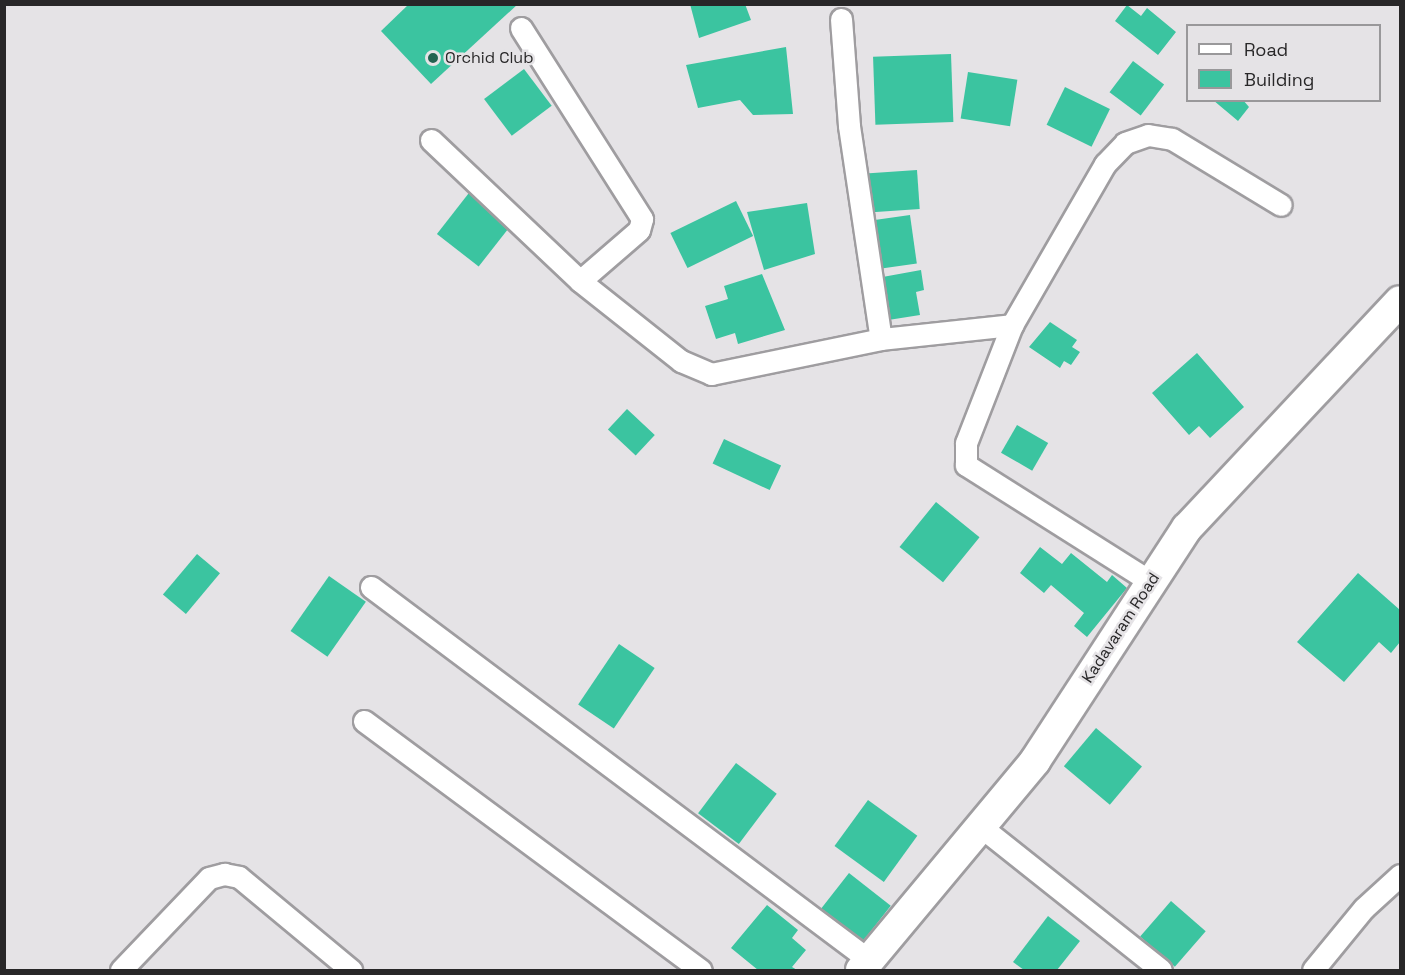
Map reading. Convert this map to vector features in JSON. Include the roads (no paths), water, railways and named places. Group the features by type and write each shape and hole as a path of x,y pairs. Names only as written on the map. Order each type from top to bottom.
{"main road":[{"name":"Kadavaram Road","path":"865,965 1035,761 1187,528 1401,301"}],"street":[{"path":"841,19 849,126 881,339"},
{"path":"521,28 642,219 639,230 580,281"},
{"path":"1151,582 966,465 966,443 1012,325 1106,164 1125,142 1148,135 1172,139 1281,205"},
{"path":"430,140 580,281 681,361 711,374 881,339 1012,325"},
{"path":"371,587 865,965"},
{"path":"364,721 701,970"},
{"path":"980,826 1161,970"},
{"path":"121,970 209,878 224,874 239,877 351,970"},
{"path":"1313,970 1364,909 1401,875"}],"place":[{"name":"Orchid Club","path":"433,58"}]}
